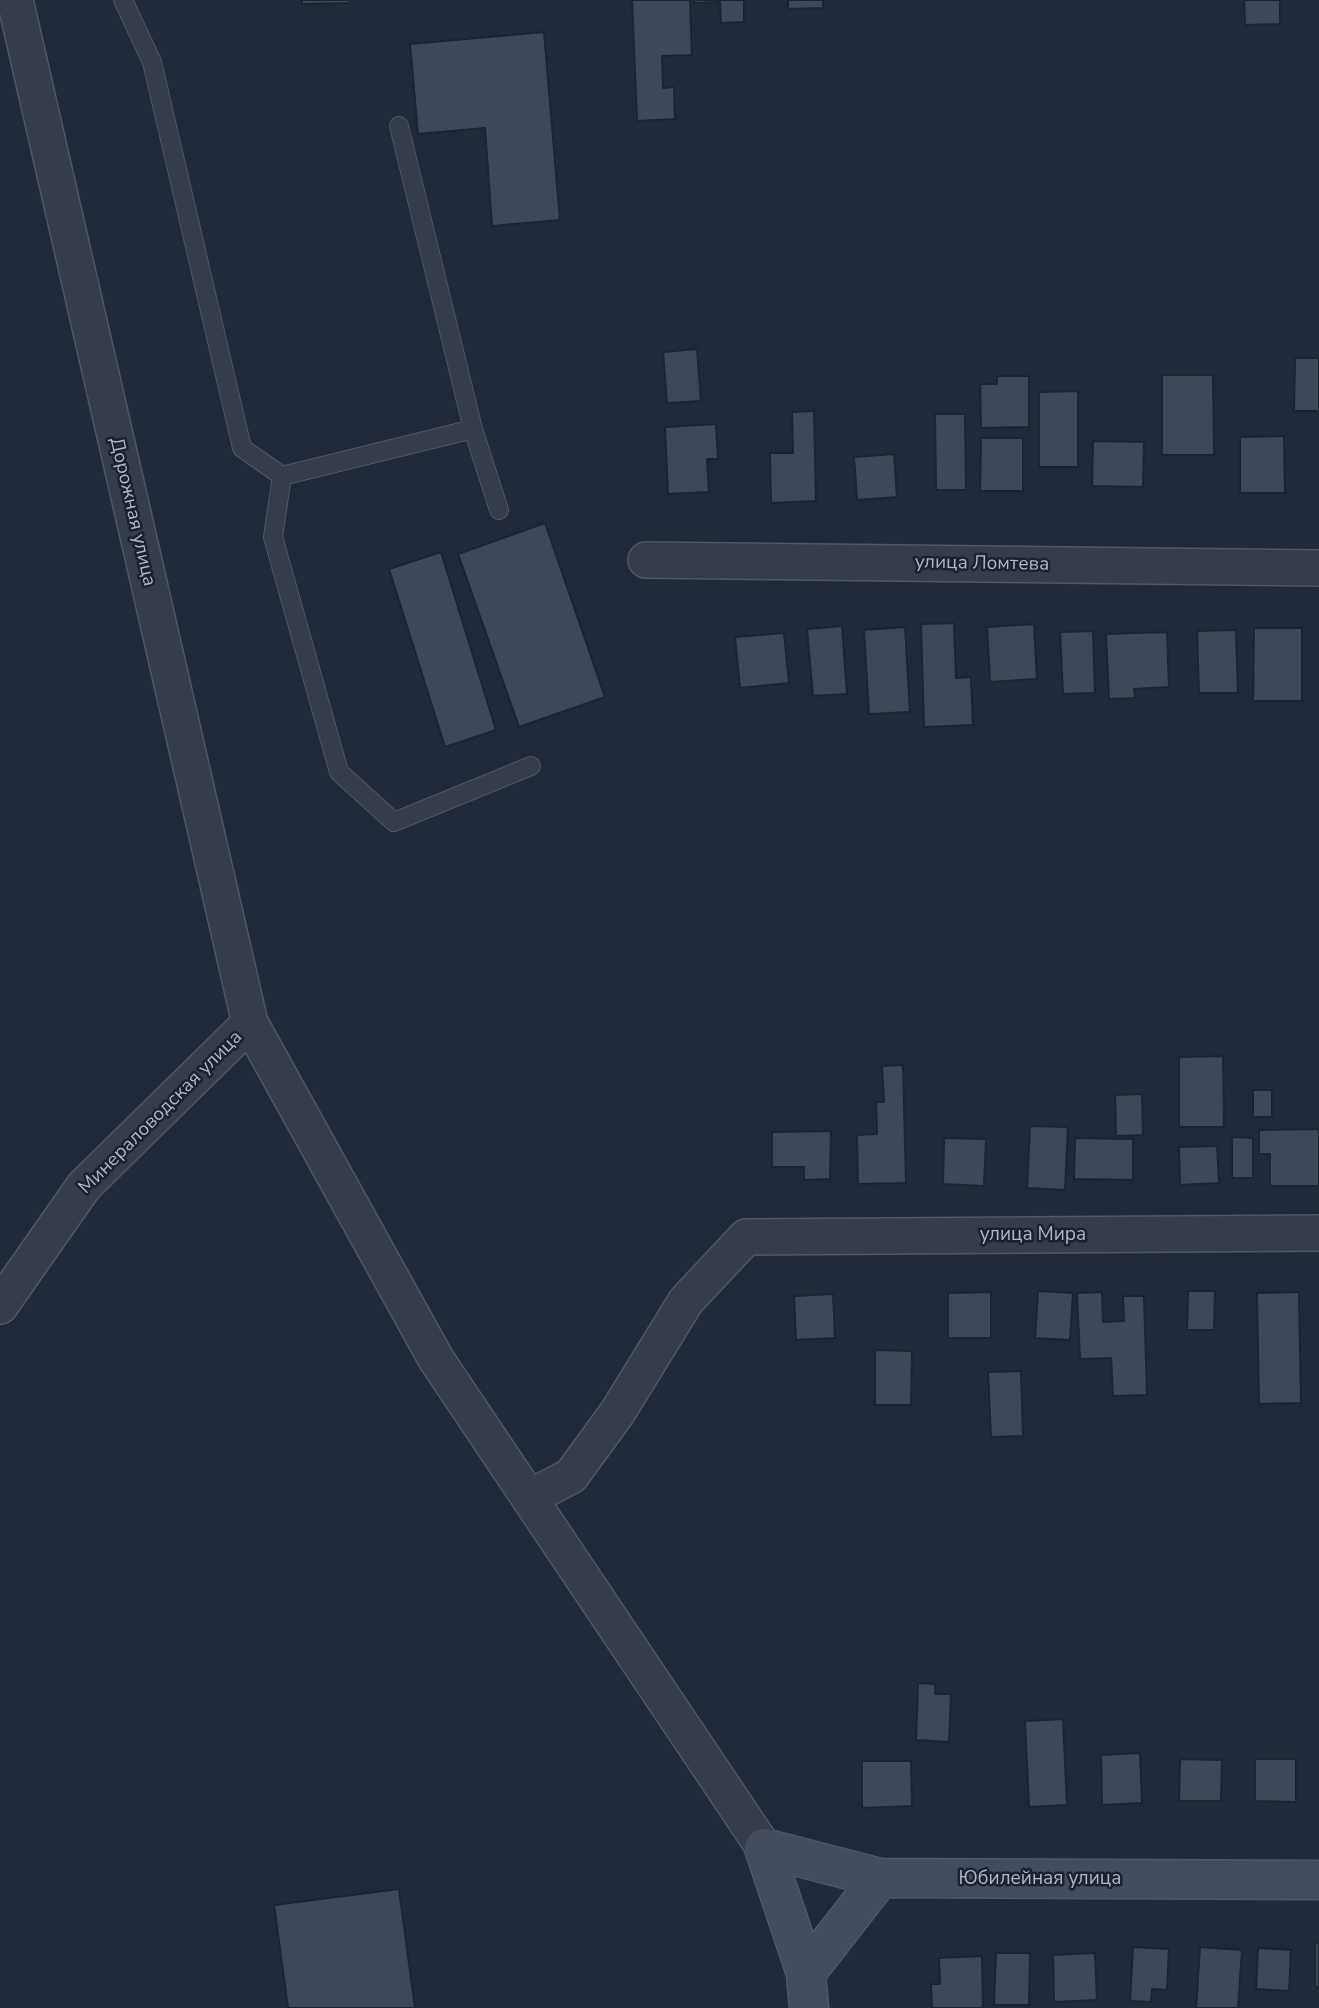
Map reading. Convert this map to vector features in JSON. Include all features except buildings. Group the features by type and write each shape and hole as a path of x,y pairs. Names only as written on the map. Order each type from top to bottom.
{"street":[{"name":"Дорожная улица","path":"15,0 250,1023 436,1359 764,1848"},
{"name":"улица Ломтева","path":"646,560 1319,568"},
{"name":"Минераловодская улица","path":"0,1306 84,1186 250,1023"},
{"name":"улица Мира","path":"528,1497 570,1476 617,1413 686,1301 746,1237 1319,1233"},
{"name":"Юбилейная улица","path":"764,1848 880,1878 1319,1880"},
{"path":"764,1848 808,1990"},
{"path":"808,1990 880,1878"}],"lane":[{"path":"123,0 152,62 242,447 282,476 473,429"},
{"path":"400,126 473,429 499,510"},
{"path":"282,476 272,537 339,772 394,822 531,766"}]}
